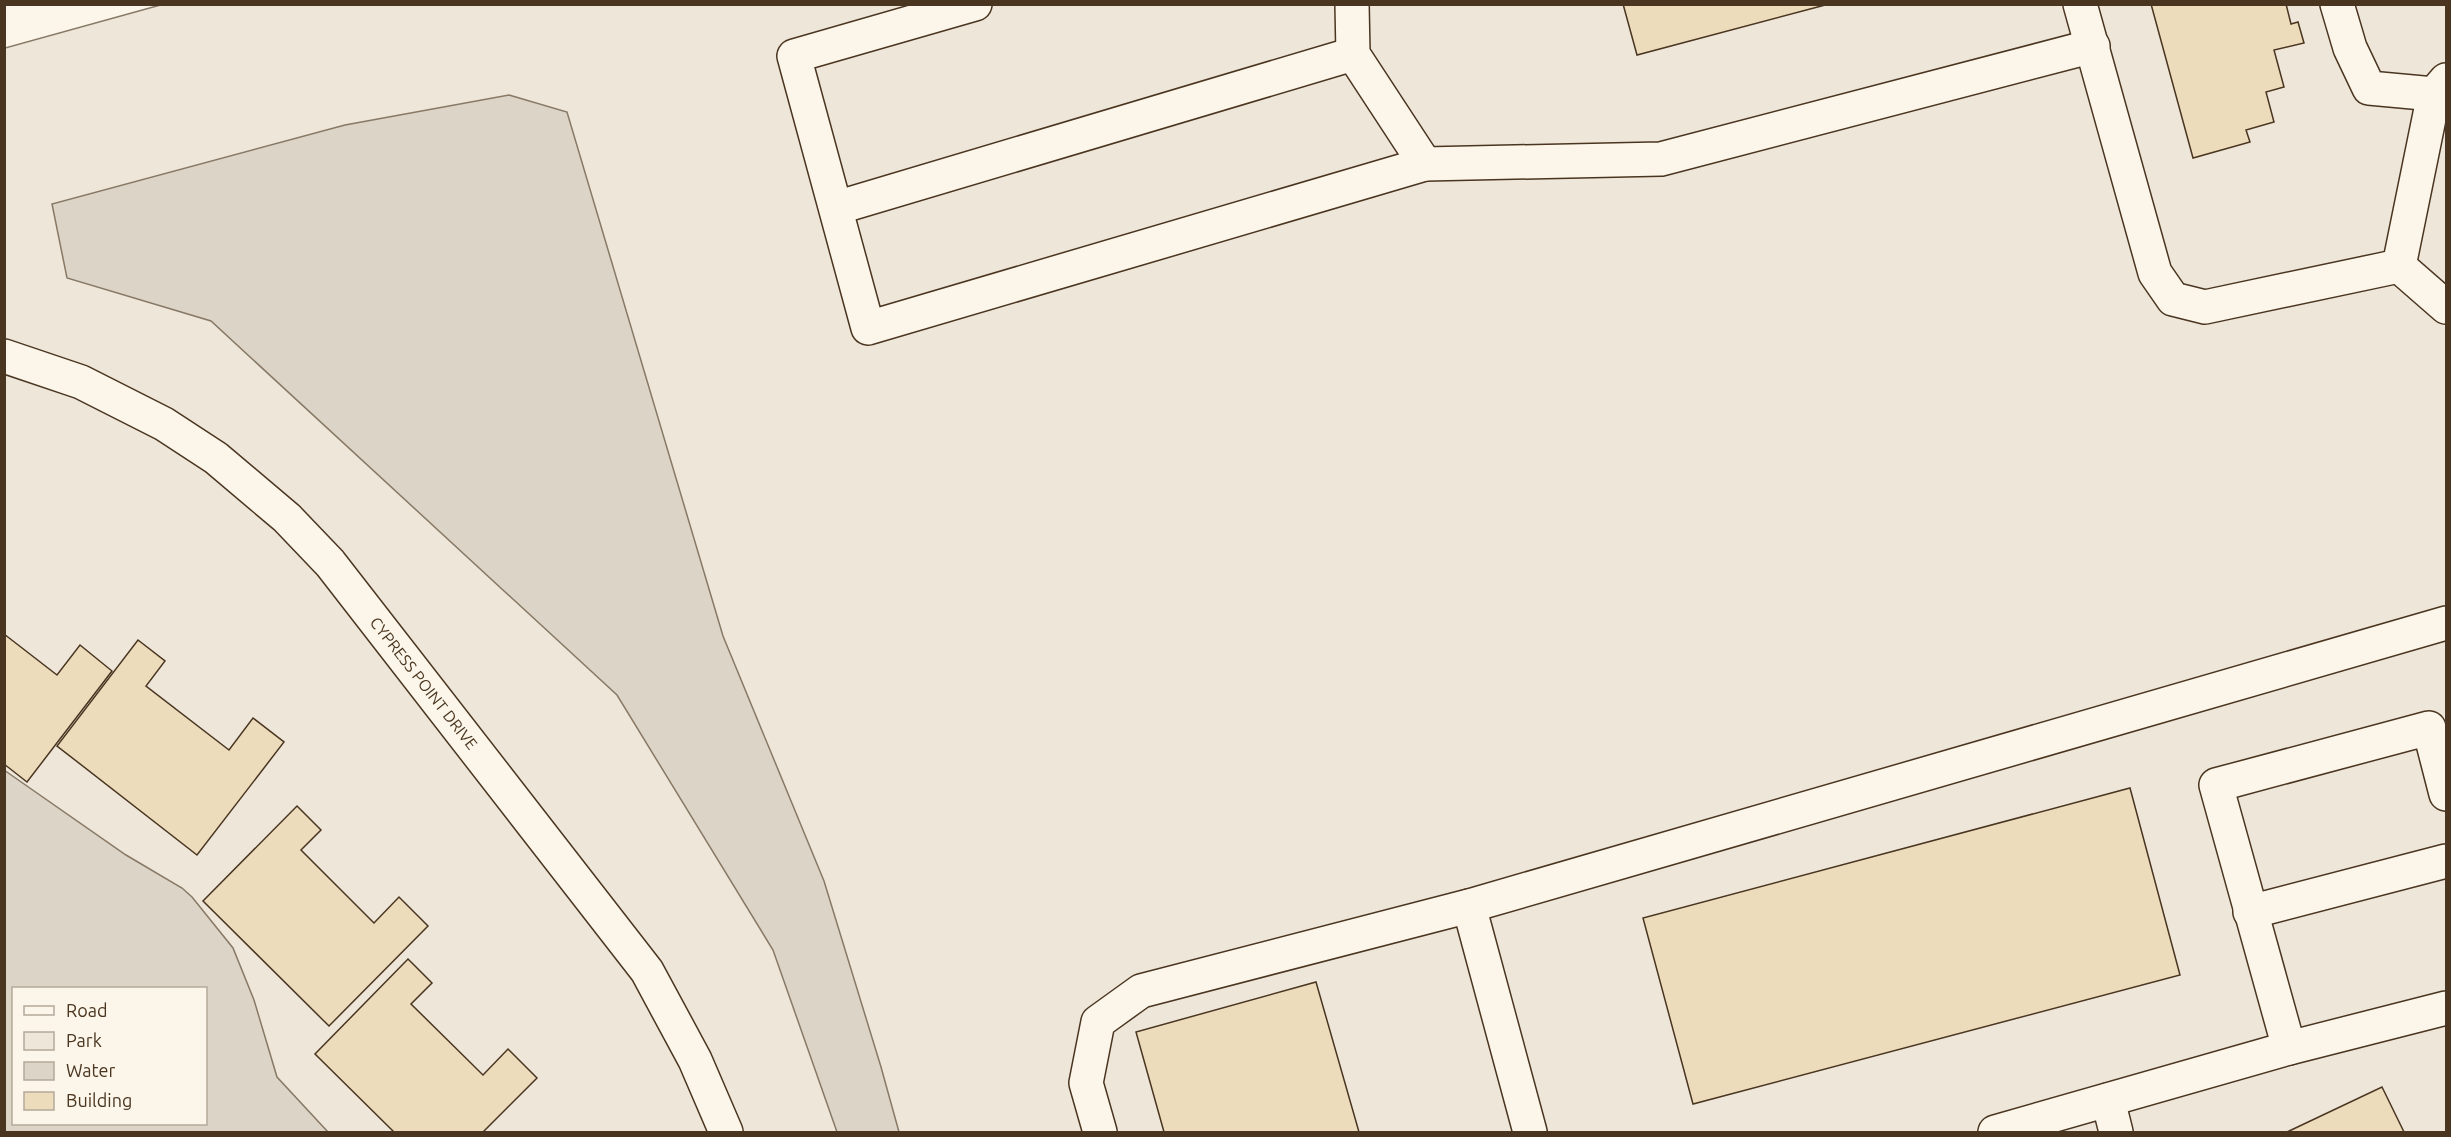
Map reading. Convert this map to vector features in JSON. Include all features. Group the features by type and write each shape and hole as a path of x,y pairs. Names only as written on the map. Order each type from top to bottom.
{"street":[{"path":"975,4 794,56 868,328 1425,164 1661,159 2093,46"},
{"path":"1352,4 1353,54 1425,164"},
{"path":"2080,4 2155,273 2173,299 2205,307 2399,266"},
{"path":"2337,4 2350,48 2369,88 2442,88 2399,266"},
{"path":"836,208 1353,54"},
{"path":"2399,266 2446,307"},
{"name":"CYPRESS POINT DRIVE","path":"4,356 81,382 164,424 225,466 287,518 330,563 647,970 695,1059 726,1132"},
{"path":"1100,1132 1086,1083 1098,1022 1141,991 1469,906 2446,623"},
{"path":"2289,1048 2216,785 2428,728 2446,794"},
{"path":"2250,912 2446,861"},
{"path":"1469,906 1530,1132"},
{"path":"1995,1132 2289,1048 2446,1008"},
{"path":"2108,1100 2116,1132"}],"green space":[{"path":"164,4 2446,5 2446,1132 5,1132 5,48"}],"water":[{"path":"509,95 567,112 723,636 824,881 899,1132 837,1132 773,950 617,695 211,321 67,278 52,204 345,125"},
{"path":"4,770 126,855 182,888 192,897 233,948 254,1000 277,1077 328,1132 5,1132"}],"building":[{"path":"1623,4 1829,4 1637,55"},
{"path":"2151,4 2286,4 2291,24 2298,22 2304,43 2274,50 2284,87 2266,92 2274,122 2246,130 2250,142 2193,158"},
{"path":"4,634 57,675 80,645 112,671 27,782 4,764"},
{"path":"138,640 165,661 146,686 229,750 253,718 284,742 197,855 57,746"},
{"path":"2130,788 2180,975 1693,1104 1643,918"},
{"path":"297,806 321,830 301,850 374,923 399,897 428,926 329,1026 203,901"},
{"path":"408,959 432,983 411,1004 483,1075 508,1049 537,1078 483,1132 394,1132 315,1054"},
{"path":"1316,982 1359,1132 1164,1132 1136,1032"},
{"path":"2382,1087 2404,1132 2287,1132"}]}
